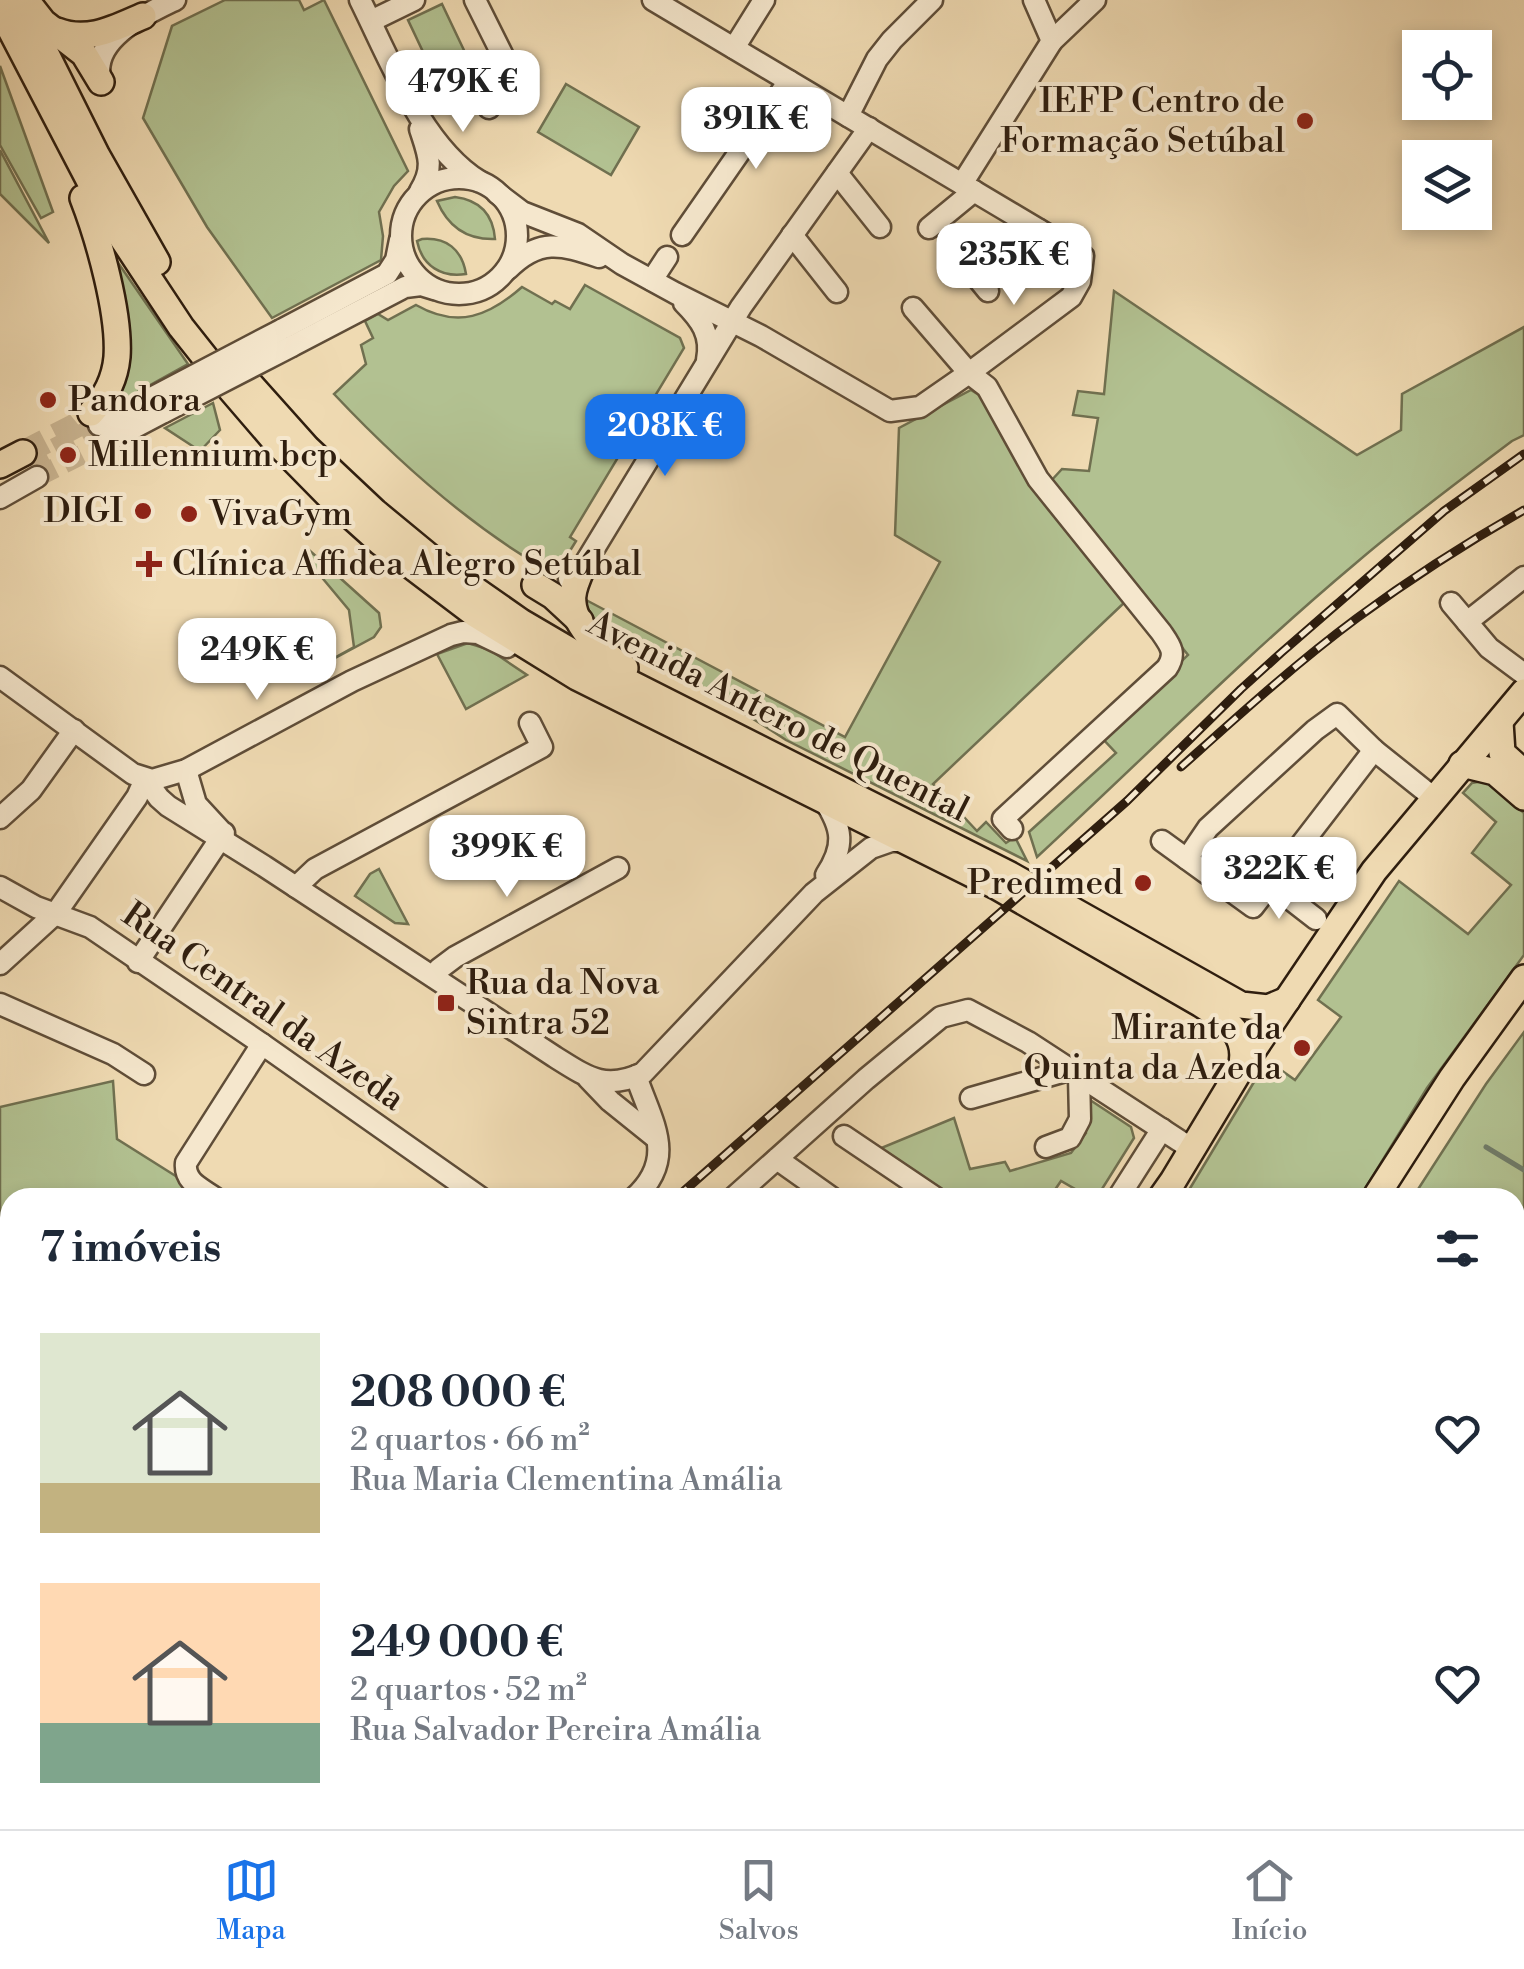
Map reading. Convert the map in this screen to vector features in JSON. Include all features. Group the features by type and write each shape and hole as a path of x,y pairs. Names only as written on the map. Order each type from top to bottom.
{"main road":[{"name":"Avenida Antero de Quental","path":"19,0 97,156 162,270 234,368 307,448 418,549 521,622 596,666 1010,874 1241,1005 1268,1008 1288,1000"},
{"path":"27,0 38,16 84,54 101,82"},
{"name":"Avenida Antero de Quental","path":"0,12 119,234 197,347 284,451 380,542 450,596 554,664 996,886 1200,1004 1226,1020 1239,1036 1244,1057 1241,1068"},
{"path":"0,12 22,69 80,189 101,253 113,316 116,359 99,427"},
{"path":"51,28 74,36 91,35 142,16"},
{"path":"0,465 30,464"},
{"path":"581,570 572,598 575,613 594,642 615,662 780,758"},
{"path":"535,585 580,622"},
{"path":"1170,1188 1241,1068 1374,871 1524,692"},
{"path":"1500,722 1502,753 1524,773"},
{"path":"1462,764 1496,772 1524,797"},
{"path":"1381,1188 1452,1078 1524,978"}],"street":[{"path":"101,82 99,68 117,36 142,16 175,0"},
{"path":"360,0 414,108 449,157 469,175 522,212 578,234 622,264 761,336 890,411 920,406 1072,296 1080,281 1083,256 653,0"},
{"path":"371,21 414,0"},
{"path":"474,0 508,66 507,82 489,108"},
{"path":"734,48 764,0"},
{"path":"848,116 877,59 932,0"},
{"path":"1034,0 1052,41"},
{"path":"928,228 968,187 1052,41 1095,0"},
{"path":"682,235 789,80"},
{"path":"286,338 387,274 396,260 405,214 429,170 414,108"},
{"path":"535,585 557,587 581,570 706,362 869,128"},
{"path":"837,173 880,227"},
{"path":"413,201 432,185 452,179 475,181 493,190 512,213 516,232 514,252 503,274"},
{"path":"402,228 402,246 409,265 422,281 440,291"},
{"path":"988,290 979,280 1039,230"},
{"path":"792,235 837,292"},
{"path":"99,427 158,405 286,338 404,287 421,285 458,294 472,293 486,287 538,246 566,246 622,264"},
{"path":"652,280 667,257"},
{"path":"675,294 698,318 708,336 706,362"},
{"path":"913,308 969,374 987,387 1038,479 1173,651 1167,668 1003,819 1012,830"},
{"path":"0,477 30,464"},
{"path":"0,498 30,464"},
{"path":"1468,622 1524,577"},
{"path":"1452,603 1489,648 1524,674"},
{"path":"5,688 145,779 160,779 186,770 352,680 458,633 487,636 586,692 659,718"},
{"path":"1186,859 1208,828 1337,714 1434,798"},
{"path":"296,887 314,869 542,747 530,723"},
{"path":"0,818 31,790 74,730"},
{"path":"1162,842 1253,908 1374,750"},
{"path":"186,770 200,811 222,837"},
{"path":"145,779 168,806 222,837 588,1078 658,1140"},
{"path":"0,964 56,913 145,779"},
{"path":"814,893 840,849 836,819 824,800"},
{"path":"138,962 222,837"},
{"path":"588,1078 616,1082 636,1076 656,1061 814,893 870,848 907,842"},
{"path":"434,976 455,957 618,868"},
{"path":"1272,885 1316,919"},
{"name":"Rua Central da Azeda","path":"0,887 36,907 90,927 467,1188"},
{"path":"0,1004 113,1054 144,1074"},
{"path":"744,1188 941,1017 968,1010 1028,1042 1192,1149"},
{"path":"200,1188 187,1176 186,1163 262,1044"},
{"path":"971,1098 1074,1072"},
{"path":"1046,1147 1070,1138 1080,1119 1074,1072"},
{"path":"636,1076 658,1140 658,1164 643,1188"},
{"path":"1124,1188 1162,1129"},
{"path":"844,1136 921,1188"},
{"path":"777,1159 818,1188"}],"green space":[{"path":"225,0 299,0 304,10 324,0 408,171 379,212 381,260 272,318 207,227 143,118 172,26"},
{"path":"442,4 483,96 451,111 408,20"},
{"path":"0,66 53,212 41,218 0,145"},
{"path":"566,84 639,127 611,175 538,132"},
{"path":"0,150 49,243 0,194"},
{"path":"455,197 471,201 483,210 495,239 467,234 453,225 437,201"},
{"path":"417,241 452,246 466,274 449,274 434,268 420,250"},
{"path":"112,254 188,364 105,410"},
{"path":"585,285 680,338 684,348 570,537 576,541 555,575 495,537 438,493 334,394 366,364 361,345 373,338 365,321 378,314 388,320 416,305 446,316 472,316 485,312 522,287 570,309"},
{"path":"1114,291 1357,455 1401,430 1402,394 1524,327 1524,435 1413,516 1315,598 1037,857 1029,832 1116,753 1102,738 1188,655 1050,482 1062,469 1089,471 1098,418 1073,415 1078,391 1104,394"},
{"path":"971,390 987,400 1126,601 933,784 977,831 986,822 1006,843 1015,837 1027,861 786,740 634,653 606,632 585,604 586,600 845,737 940,562 895,535 899,428"},
{"path":"213,403 220,430 200,451 165,428"},
{"path":"309,550 379,613 381,627 374,637 298,678 354,647 349,610 304,556"},
{"path":"468,643 490,650 527,675 466,709 437,654"},
{"path":"1488,780 1524,813 1524,955 1427,1088 1366,1188 1190,1188 1260,1072 1268,1076 1274,1065 1295,1080 1341,1017 1318,1000 1399,881 1468,934 1511,885 1472,853 1496,822 1463,793 1472,783"},
{"path":"379,869 408,924 395,923 355,896 370,874"},
{"path":"1524,1032 1524,1188 1419,1188"},
{"path":"113,1081 117,1139 195,1188 0,1188 0,1107"},
{"path":"1087,1098 1131,1127 1134,1138 1103,1188 1073,1188 1061,1181 1056,1188 930,1188 874,1151 954,1118 970,1169 1005,1162 1010,1171 1071,1153 1086,1133 1083,1118"}],"waterway":[{"path":"1486,1147 1524,1170"}],"tunnel":[{"path":"23,453 75,426 91,413"},
{"path":"28,462 99,425"},
{"path":"37,477 107,442"}],"railway":[{"path":"687,1188 1127,801 1282,652 1444,511 1524,454"},
{"path":"1181,767 1357,618 1524,510"}],"place":[{"name":"IEFP Centro de Formação Setúbal","path":"1305,121"},
{"name":"Pandora","path":"48,400"},
{"name":"Millennium bcp","path":"68,455"},
{"name":"DIGI","path":"143,511"},
{"name":"VivaGym","path":"189,514"},
{"name":"Clínica Affidea Alegro Setúbal","path":"149,564"},
{"name":"Predimed","path":"1143,883"},
{"name":"Rua da Nova Sintra 52","path":"446,1003"},
{"name":"Mirante da Quinta da Azeda","path":"1302,1048"}]}
